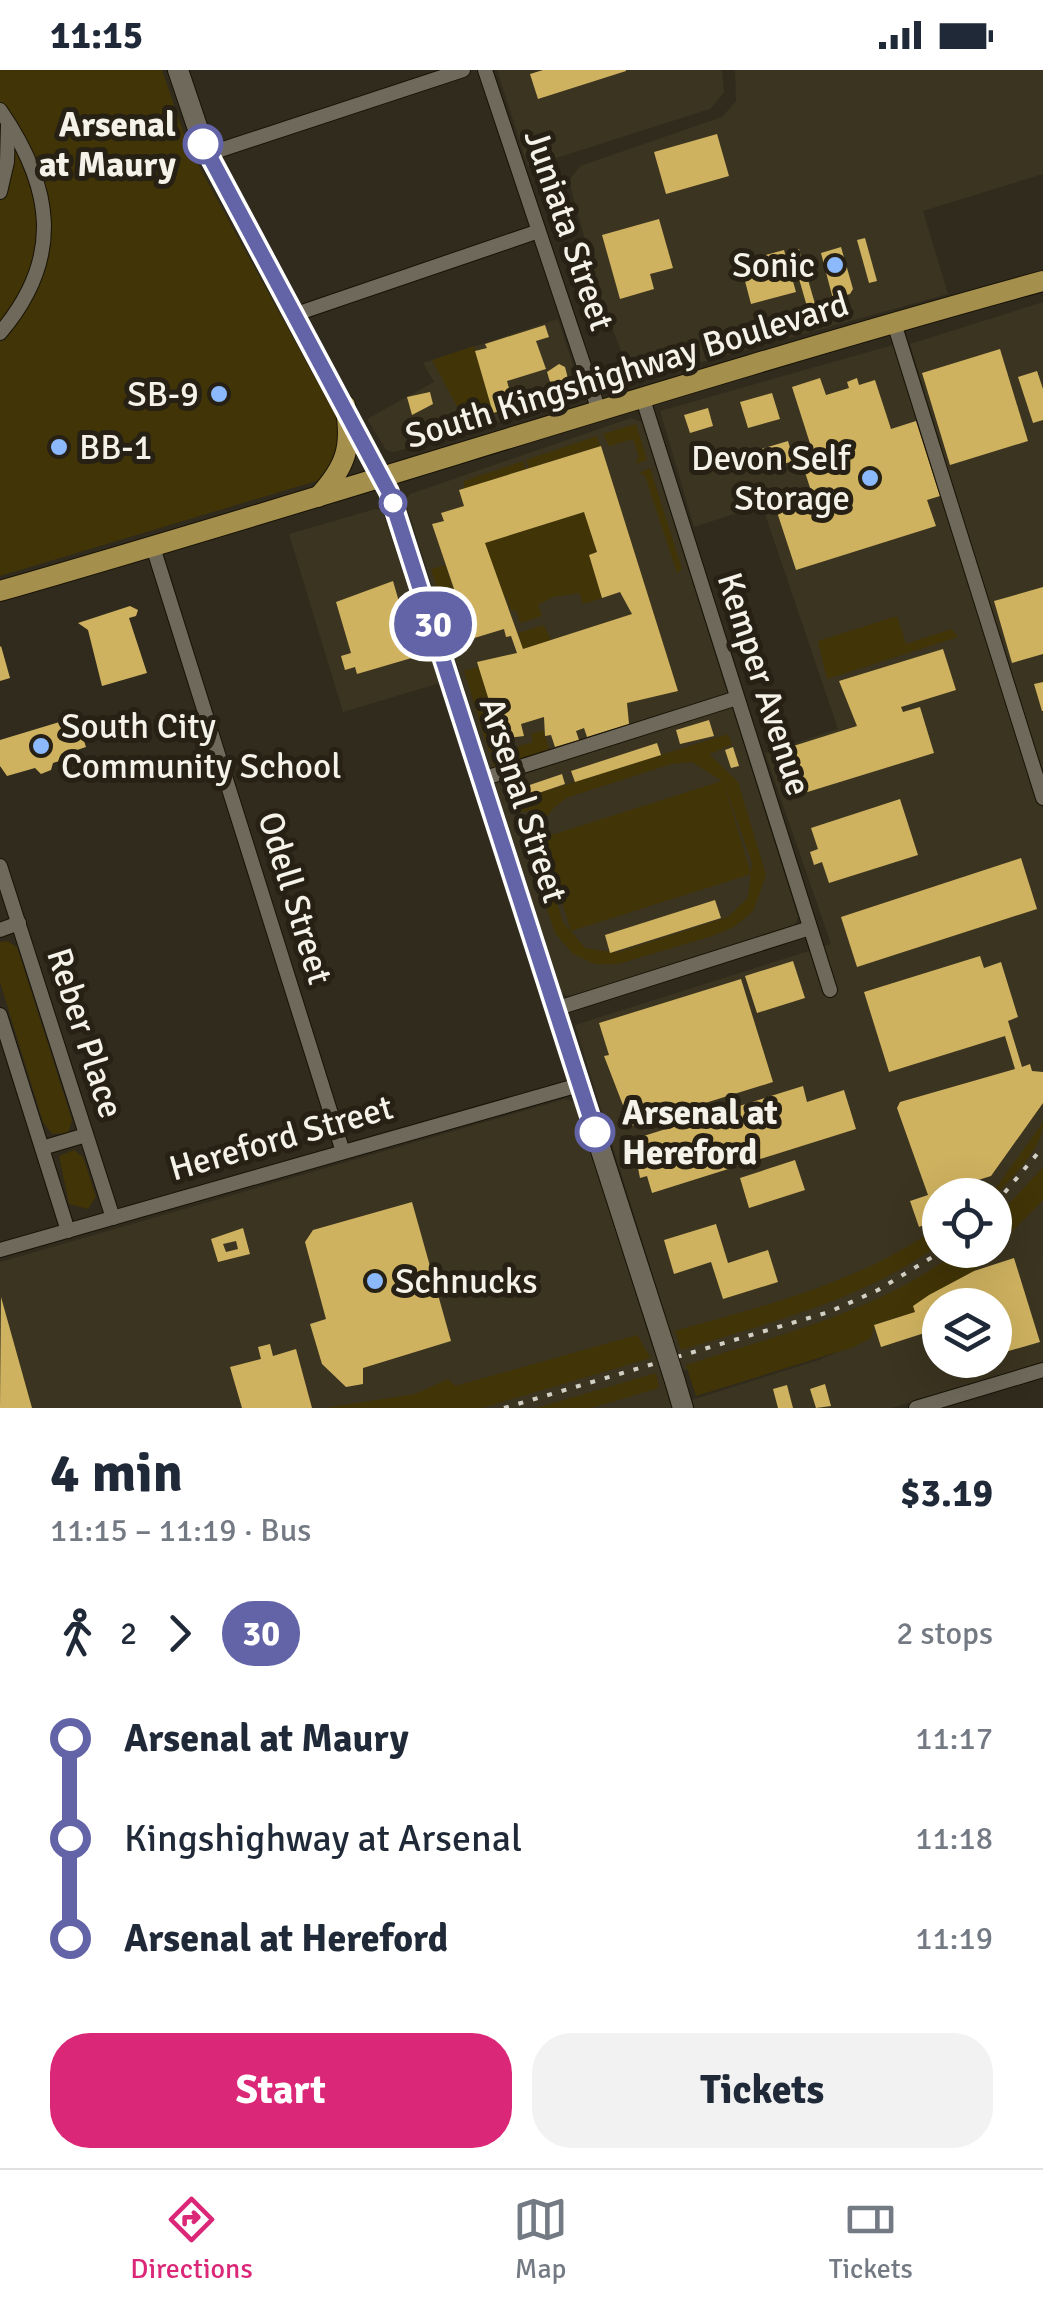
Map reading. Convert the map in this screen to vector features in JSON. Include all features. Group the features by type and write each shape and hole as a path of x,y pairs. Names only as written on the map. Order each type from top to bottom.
{"main road":[{"name":"Arsenal Street","path":"178,70 208,154 383,479 683,1408"},
{"name":"South Kingshighway Boulevard","path":"0,592 314,502 598,408 1043,281"},
{"path":"314,502 346,459 350,437 345,405"}],"street":[{"path":"208,154 464,70"},
{"name":"Juniata Street","path":"484,70 598,408"},
{"path":"0,192 7,162 4,115"},
{"path":"0,334 16,314 38,272 45,230 36,176 4,115"},
{"path":"296,314 536,232"},
{"path":"894,323 1043,798"},
{"name":"Kemper Avenue","path":"642,396 830,990"},
{"name":"Odell Street","path":"153,548 343,1152"},
{"path":"482,779 737,698"},
{"name":"Reber Place","path":"0,866 113,1218"},
{"path":"0,930 18,923"},
{"path":"555,1009 810,928"},
{"path":"0,1015 68,1231"},
{"name":"Hereford Street","path":"0,1250 580,1084"},
{"path":"42,1148 86,1136"},
{"path":"916,1408 1043,1370"}],"shaded area":[{"path":"0,70 162,70 189,148 338,420 344,443 323,479 0,576"},
{"path":"497,70 722,70 724,93 710,109 528,167"},
{"path":"735,70 1043,70 1043,174 923,211 948,294 638,380 630,374 601,299 569,181 580,166 722,117 736,101"},
{"path":"1043,302 1043,1362 1012,1371 1012,1288 922,1288 922,1378 990,1378 892,1408 694,1408 691,1400 819,1360 866,1340 663,1374 673,1408 0,1408 0,1262 565,1099 576,1102 652,1346 673,1340 575,1025 831,944 765,753 838,729 762,505 694,527 660,411 893,345 961,514 910,344"},
{"path":"558,319 581,390 577,400 394,452 386,450 367,419 434,382 423,363"},
{"path":"474,346 493,413 465,421 432,360"},
{"path":"631,418 642,422 798,917 795,925 569,997 561,992 405,500 410,494"},
{"path":"636,424 647,460 635,464 639,457 633,439 609,446 603,434"},
{"path":"597,436 600,446 529,468 526,460"},
{"path":"523,461 526,469 464,489 464,481"},
{"path":"650,468 682,569 677,573 645,476 639,473"},
{"path":"382,510 440,683 343,712 289,534"},
{"path":"584,512 597,552 589,556 602,598 583,604 579,593 553,597 538,605 542,616 520,623 516,610 511,611 506,596 502,597 485,543"},
{"path":"445,565 471,639 454,641 431,569"},
{"path":"897,616 906,644 952,629 958,637 827,679 818,641"},
{"path":"544,625 551,640 523,649 518,633"},
{"path":"479,667 504,747 489,752 464,671"},
{"path":"543,730 549,749 494,767 490,755 533,742 531,734"},
{"path":"728,734 732,745 709,754 738,782 766,875 753,911 734,927 712,936 618,964 595,964 573,954 555,933 529,853 535,810 521,812 517,800","holes":["692,762 722,781 542,838 571,931 751,874 748,898 728,917 616,953 585,948 563,922 541,851 540,842 543,826 555,807 569,797 671,764","723,781 752,863 751,873"]},
{"path":"0,942 17,947 72,1120 68,1133 52,1134 43,1122 0,982"},
{"path":"1043,1122 1038,1142 1026,1162 1011,1178 1003,1178"},
{"path":"74,1150 83,1157 96,1197 88,1209 69,1204 59,1156"},
{"path":"1043,1167 1043,1200 1012,1232 1012,1201"},
{"path":"922,1238 922,1255 848,1295 681,1350 675,1331 812,1290"},
{"path":"977,1268 945,1288 922,1288 922,1301 914,1306 915,1312 875,1324 871,1338 854,1347 696,1396 686,1365 828,1319 896,1290 928,1271"},
{"path":"637,1335 651,1358 482,1408 324,1408 415,1394 448,1379 455,1386"},
{"path":"656,1373 659,1388 591,1408 536,1408"}],"building":[{"path":"543,70 626,71 538,99 530,74"},
{"path":"717,134 729,176 666,194 654,152"},
{"path":"659,219 673,268 650,274 654,289 620,299 602,235"},
{"path":"865,238 877,281 869,283 857,240"},
{"name":"Sonic","path":"841,247 853,289 850,294 833,299 821,253"},
{"path":"799,249 818,314 810,317 791,251"},
{"path":"784,250 796,292 751,304 740,262"},
{"path":"545,325 549,337 536,341 546,369 507,381 514,407 493,413 475,351 487,348 485,344"},
{"path":"1000,349 1028,441 950,465 922,373"},
{"path":"559,364 565,367 571,390 554,395 547,372"},
{"path":"1037,371 1043,389 1043,420 1033,423 1018,377"},
{"name":"Devon Self Storage","path":"820,378 826,395 849,388 847,382 857,378 859,385 875,380 891,429 916,421 940,496 927,500 936,526 796,570 776,509 813,497 801,460 814,456 792,387"},
{"path":"430,392 433,404 412,415 407,397"},
{"path":"772,393 780,419 748,428 740,402"},
{"path":"708,408 713,426 690,433 684,415"},
{"path":"788,441 794,461 757,471 751,452"},
{"path":"601,446 678,691 627,703 629,724 587,737 584,728 576,731 579,740 555,747 551,735 545,736 544,717 521,724 524,736 501,739 477,662 517,653 504,629 471,639 432,524 444,521 441,513 464,506 459,490","holes":["584,512 597,552 589,555 602,598 620,592 632,614 523,649 485,543"]},
{"path":"393,581 415,657 357,674 355,667 345,670 341,656 351,653 336,602"},
{"path":"1043,587 1043,654 1012,663 994,601"},
{"path":"130,606 138,610 136,616 129,618 147,673 102,686 88,630 78,623"},
{"path":"0,647 10,678 0,681"},
{"path":"943,649 956,690 901,707 903,712 920,707 934,753 801,794 787,748 857,726 839,681"},
{"path":"1043,682 1043,711 1042,711 1034,684"},
{"path":"76,717 86,747 77,750 78,755 53,763 51,770 41,774 35,768 7,776 0,766 0,740"},
{"path":"709,720 714,736 680,744 676,730"},
{"path":"657,743 661,755 575,782 571,771"},
{"path":"733,747 739,766 731,768 725,750"},
{"path":"562,774 565,784 518,800 515,790"},
{"path":"900,799 918,855 829,883 822,862 814,865 810,852 818,849 811,828"},
{"path":"1021,858 1037,909 857,967 841,917"},
{"path":"715,900 721,918 610,953 605,935"},
{"path":"980,956 984,968 1001,962 1018,1017 1008,1021 1022,1067 1030,1064 1032,1071 1043,1072 1043,1103 991,1176 922,1178 897,1108 900,1102 1015,1069 1005,1036 889,1072 864,992"},
{"path":"793,961 805,998 757,1013 745,976"},
{"path":"741,979 773,1082 631,1126 604,1056 609,1055 599,1023"},
{"path":"803,1086 807,1102 844,1090 856,1129 652,1193 647,1176 640,1178 638,1168 643,1167 634,1139"},
{"path":"795,1160 805,1190 749,1208 740,1178"},
{"path":"922,1197 919,1227 910,1201"},
{"name":"Schnucks","path":"412,1202 451,1341 363,1368 363,1384 346,1387 322,1364 310,1324 326,1319 305,1242 313,1230"},
{"path":"716,1224 728,1263 768,1250 778,1282 723,1299 711,1262 674,1274 664,1240"},
{"path":"243,1228 250,1254 218,1262 211,1239","holes":["236,1241 238,1249 226,1252 223,1244"]},
{"path":"1012,1259 1040,1342 1012,1350 1012,1288 942,1288 983,1268 1012,1268"},
{"path":"1,1297 32,1408 0,1408"},
{"path":"922,1300 922,1334 881,1347 874,1325 915,1312 913,1306"},
{"path":"270,1344 273,1356 296,1349 312,1408 242,1408 230,1367 261,1359 258,1347"},
{"path":"825,1384 831,1406 816,1408 810,1389"},
{"path":"787,1385 793,1408 778,1408 773,1389"}],"railway":[{"path":"1012,1184 1043,1147"},
{"path":"504,1408 829,1312 878,1290 922,1263"}],"bus line":[{"name":"30","path":"203,144 389,492 595,1132"}],"place":[{"name":"Arsenal at Maury","path":"203,144"},
{"name":"Sonic","path":"835,265"},
{"name":"SB-9","path":"219,394"},
{"name":"BB-1","path":"59,447"},
{"name":"Devon Self Storage","path":"870,478"},
{"name":"South City Community School","path":"41,746"},
{"name":"Arsenal at Hereford","path":"595,1132"},
{"name":"Schnucks","path":"375,1281"}]}
